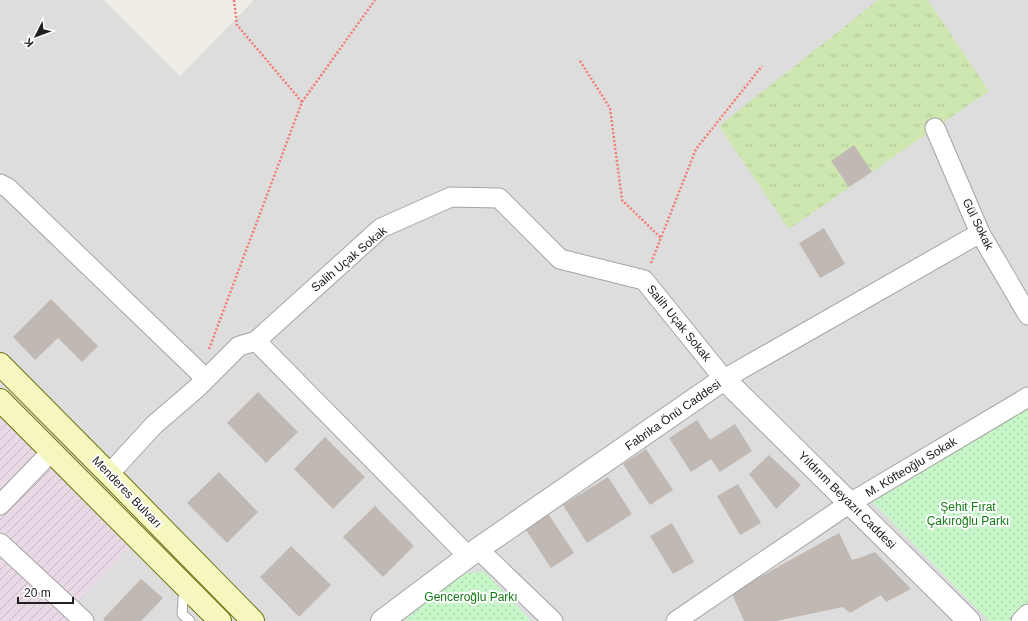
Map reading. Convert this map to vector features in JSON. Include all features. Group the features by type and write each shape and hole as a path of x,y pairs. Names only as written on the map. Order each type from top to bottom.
{"main road":[{"name":"Menderes Bulvarı","path":"0,364 253,621"},
{"name":"Menderes Bulvarı","path":"0,400 220,621"}],"street":[{"name":"Gül Sokak","path":"935,128 980,233 1028,315"},
{"path":"0,184 8,188 200,373"},
{"name":"Salih Uçak Sokak","path":"109,474 154,425 197,388 239,346 256,341 381,228 451,197 498,198 560,259 644,280 724,379"},
{"name":"Fabrika Önü Caddesi","path":"382,621 473,552 724,379 980,233"},
{"path":"256,341 473,552 553,621"},
{"name":"Yıldırım Beyazıt Caddesi","path":"724,379 969,621"},
{"name":"M. Köfteoğlu Sokak","path":"676,621 850,504 1028,398"},
{"path":"0,505 52,452"},
{"path":"0,543 84,621"},
{"path":"1020,621 1028,614"}],"lane":[{"path":"184,584 182,614 190,621"}],"path":[{"path":"234,0 237,25 302,102"},
{"path":"200,373 302,102 375,0"},
{"path":"580,61 610,108 622,200 661,238"},
{"path":"644,280 696,149 762,66"}],"shaded area":[{"path":"0,0 104,0 180,76 254,0 1028,0 1028,621 0,621"},
{"path":"0,416 135,540 70,611 79,621 0,621"}],"green space":[{"path":"878,0 928,0 989,91 789,229 719,126"},
{"name":"Şehit Fırat Çakıroğlu Parkı","path":"1028,408 1028,603 1010,621 989,621 873,502"},
{"name":"Genceroğlu Parkı","path":"485,572 531,621 404,621 462,573"}],"building":[{"path":"854,145 872,172 849,187 831,161"},
{"path":"824,228 845,264 820,278 799,243"},
{"path":"51,299 98,346 82,362 58,338 35,360 13,337"},
{"path":"258,392 298,432 266,463 227,423"},
{"path":"697,420 710,440 735,424 752,451 720,472 711,459 691,472 669,438"},
{"path":"325,437 365,477 333,509 294,469"},
{"path":"646,449 673,490 650,505 623,464"},
{"path":"769,455 801,485 776,509 749,474"},
{"path":"219,472 258,512 227,543 187,503"},
{"path":"608,477 632,514 587,543 563,505"},
{"path":"738,484 761,523 740,535 717,496"},
{"path":"375,506 414,546 383,577 343,537"},
{"path":"547,512 574,553 551,568 524,527"},
{"path":"672,523 694,562 673,574 650,536"},
{"path":"839,533 852,560 875,552 911,589 886,602 881,595 850,613 843,607 776,621 744,621 732,594"},
{"path":"291,546 331,585 299,617 260,577"},
{"path":"141,579 163,598 141,621 105,621 103,619"}]}
